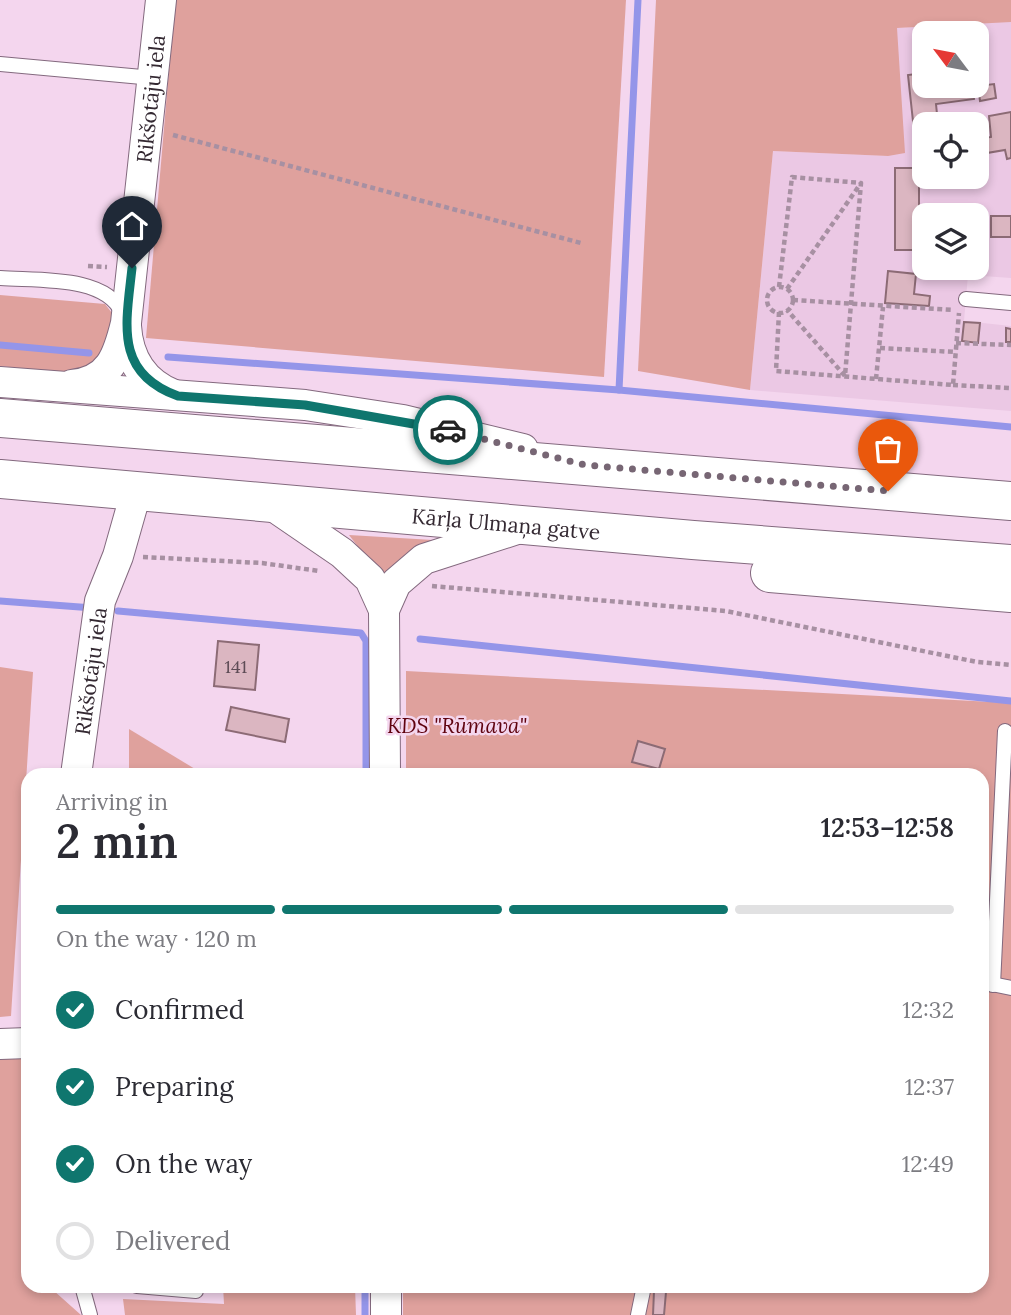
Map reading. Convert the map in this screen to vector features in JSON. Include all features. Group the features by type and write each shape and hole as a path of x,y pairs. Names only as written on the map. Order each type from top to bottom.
{"highway":[{"path":"0,418 1011,501"},
{"name":"Kārļa Ulmaņa gatve","path":"0,479 1011,565"},
{"path":"939,496 1011,480"},
{"path":"693,540 716,560 753,571 1011,593"}],"street":[{"name":"Rikšotāju iela","path":"126,323 161,2"},
{"path":"58,387 85,384 106,373 120,348 126,323"},
{"path":"126,323 127,344 139,370 155,386 178,396"},
{"path":"0,382 305,405 403,420 585,465"},
{"name":"Rikšotāju iela","path":"77,768 100,601 118,556 137,489"},
{"path":"267,502 383,581"},
{"path":"383,581 424,559 532,524"},
{"path":"383,581 385,768"},
{"path":"0,1044 21,1043"},
{"path":"386,1293 386,1315"}],"lane":[{"path":"0,64 153,78"},
{"path":"0,278 98,288 117,302 126,323"},
{"path":"966,299 1011,303"},
{"path":"989,956 1005,731"},
{"path":"989,984 1011,988"},
{"path":"84,1293 90,1315"},
{"path":"638,1315 643,1293"}],"path":[{"path":"149,129 581,243"},
{"path":"779,287 792,177 861,183"},
{"path":"787,289 861,183"},
{"path":"845,376 853,305 861,183"},
{"path":"75,265 132,268"},
{"path":"779,287 787,289 793,300 788,310 779,313 772,310 768,299 771,291 779,287"},
{"path":"793,300 959,310 953,385"},
{"path":"876,379 883,307"},
{"path":"788,310 845,376"},
{"path":"779,313 776,371 1011,388"},
{"path":"956,343 1011,345"},
{"path":"880,348 956,352"},
{"path":"118,556 262,563 383,581 726,611 976,662 1011,665"}],"shaded area":[{"path":"1011,20 1011,278 989,276 989,203 912,203 912,280 968,280 964,321 1011,326 1011,411 750,390 773,151 888,156 897,28 912,27 912,98 989,98 989,22"}],"green space":[{"path":"175,0 626,0 604,377 146,338"},
{"path":"656,0 1011,0 1011,22 912,21 912,27 897,28 905,153 888,156 773,151 750,390 638,371"},
{"path":"0,295 105,304 115,317 110,349 86,371 56,372 0,366"},
{"path":"349,535 433,540 430,545 389,574 379,574"},
{"path":"0,667 33,672 27,768 21,768 21,860 11,1016 0,1017"},
{"name":"KDS \"Rūmava\"","path":"406,671 1011,703 1011,1315 403,1315 403,1293 989,1293 989,768 406,768"},
{"path":"129,729 193,768 129,768"},
{"path":"0,1054 21,1056 21,1293 56,1293 81,1315 0,1315"},
{"path":"223,1293 355,1293 356,1315 125,1315 123,1299 224,1304"}],"building":[{"path":"912,74 912,98 974,99 936,104 937,112 912,112 908,75"},
{"path":"994,84 996,98 980,101 980,98 989,98 989,85"},
{"path":"1011,112 1011,158 1007,159 1005,150 989,153 989,116"},
{"path":"895,168 912,168 912,189 919,189 919,203 912,203 912,250 895,250"},
{"path":"991,216 1011,216 1011,237 991,237"},
{"path":"888,271 912,274 912,280 915,280 914,294 930,296 929,306 885,303"},
{"path":"964,322 980,323 978,343 962,341"},
{"path":"1006,328 1011,329 1011,342 1006,342"},
{"path":"218,641 259,645 255,690 214,686"},
{"path":"231,707 289,719 285,742 226,730"},
{"path":"638,741 665,749 659,768 632,762"},
{"path":"654,1293 666,1293 664,1315 653,1315"}],"waterway":[{"path":"619,390 638,0"},
{"path":"0,345 89,353"},
{"path":"168,357 619,390 1011,427"},
{"path":"0,601 93,608"},
{"path":"118,611 361,633 366,641 366,768"},
{"path":"420,639 1011,701"},
{"path":"365,1293 365,1315"}],"way so far":[{"path":"448,430 585,465 888,491"}],"route":[{"path":"132,268 126,323 127,344 133,360 146,378 164,391 178,396 305,405 403,420 448,430"}]}
